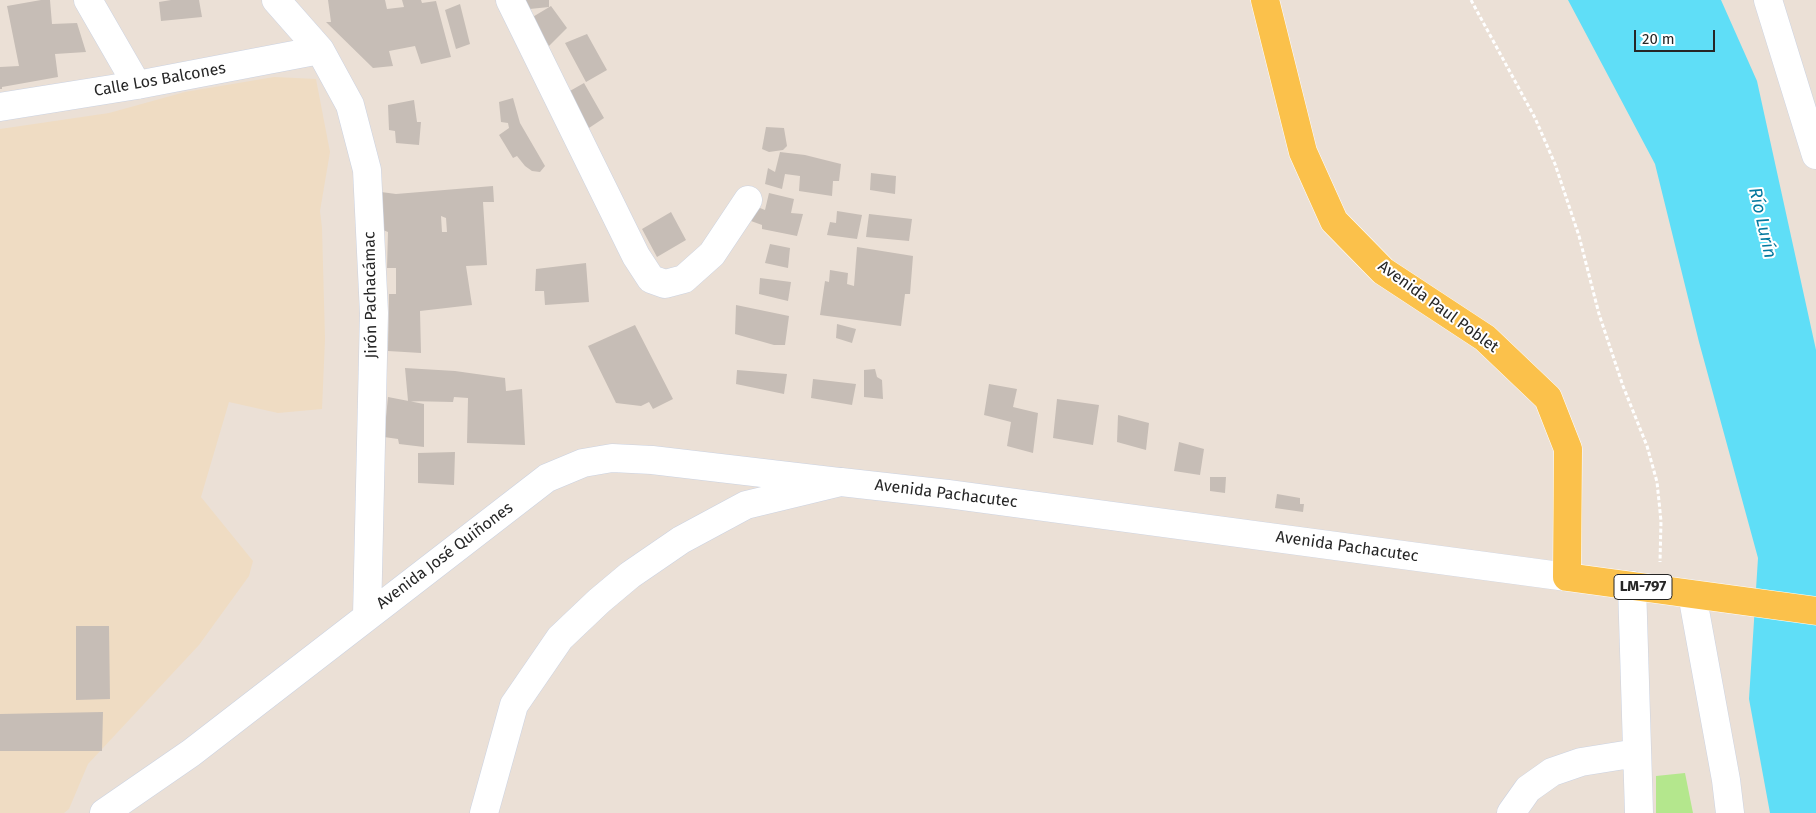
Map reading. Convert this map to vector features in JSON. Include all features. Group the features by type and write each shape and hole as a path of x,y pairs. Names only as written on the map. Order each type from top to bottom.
{"main road":[{"name":"Avenida Paul Poblet","path":"1265,0 1303,152 1334,221 1384,271 1485,338 1548,398 1568,449 1567,577"},
{"name":"LM-797","path":"1567,577 1816,611"}],"street":[{"path":"88,0 137,84"},
{"name":"Jirón Pachacámac","path":"276,0 320,50 350,105 367,170 374,313 367,616"},
{"path":"510,0 636,256 651,279 665,284 684,279 712,254 748,200"},
{"path":"1768,0 1816,155"},
{"name":"Calle Los Balcones","path":"0,107 320,50"},
{"name":"Avenida José Quiñones","path":"104,813 191,753 547,478 583,463 612,458 652,460 841,482"},
{"name":"Avenida Pachacutec","path":"484,813 514,705 560,638 599,601 630,574 680,540 746,505 841,482 957,495 1567,577"},
{"path":"1632,586 1638,813"},
{"path":"1692,594 1726,780 1730,813"},
{"path":"1511,813 1528,790 1552,772 1581,762 1637,753"}],"path":[{"path":"1471,0 1535,118 1555,164 1580,236 1602,323 1623,386 1647,446 1657,482 1661,521 1659,589"}],"shaded area":[{"path":"274,77 316,79 330,152 320,211 325,339 322,409 278,413 229,402 201,497 253,561 249,576 199,645 88,764 69,809 64,813 0,813 0,129 109,113 185,92"}],"green space":[{"path":"1685,773 1693,813 1656,813 1656,776"}],"water":[{"name":"Río Lurín","path":"1568,0 1721,0 1757,81 1816,350 1816,813 1770,813 1749,699 1758,558 1699,342 1655,164"}],"building":[{"path":"50,0 52,24 77,23 86,52 55,54 58,77 2,87 0,89 0,67 19,66 7,6"},
{"path":"199,0 202,17 161,21 159,2"},
{"path":"328,0 385,0 387,9 404,7 402,0 421,0 422,3 436,1 451,57 421,64 415,46 389,51 393,66 373,68 326,22 331,22"},
{"path":"521,0 549,0 549,7 520,10"},
{"path":"460,4 470,44 456,49 445,10"},
{"path":"551,6 567,28 549,46 531,18"},
{"path":"587,34 607,70 586,82 565,43"},
{"path":"584,83 604,118 580,134 561,96"},
{"path":"513,98 520,123 545,166 540,172 532,171 517,156 513,158 499,135 509,128 508,123 501,122 499,102"},
{"path":"414,100 417,122 421,122 419,145 396,143 395,131 389,130 388,105"},
{"path":"766,127 784,128 787,146 783,150 769,152 762,149"},
{"path":"780,152 805,155 841,164 839,181 833,181 832,196 799,191 800,176 785,174 782,189 765,184 768,168 775,172"},
{"path":"871,173 896,176 895,194 870,190"},
{"path":"493,186 494,202 483,202 487,265 466,266 472,305 420,311 421,353 388,351 389,294 396,294 396,268 387,268 388,232 383,230 381,192 396,194","holes":["441,216 446,218 447,232 442,232"]},
{"path":"769,193 794,199 791,213 803,214 797,236 762,229 762,225 751,221 755,206 765,210"},
{"path":"837,211 862,215 857,239 827,235 830,222 836,223"},
{"path":"671,212 686,240 657,257 642,229"},
{"path":"869,214 912,219 909,241 866,237"},
{"path":"770,244 790,248 788,268 765,263"},
{"path":"857,247 913,256 910,294 905,294 901,326 820,315 825,281 829,282 830,270 848,273 847,284 854,286"},
{"path":"586,263 589,302 545,305 544,291 535,291 536,269"},
{"path":"760,278 791,282 788,301 759,294"},
{"path":"736,305 789,316 785,345 774,345 735,334"},
{"path":"837,324 856,329 852,343 836,338"},
{"path":"635,325 673,399 653,409 649,402 641,406 616,403 588,346"},
{"path":"405,368 455,371 505,378 506,391 522,389 525,445 467,443 468,398 454,397 453,402 408,401"},
{"path":"875,369 877,377 882,380 883,399 864,397 864,370"},
{"path":"737,370 787,374 784,394 736,384"},
{"path":"813,379 856,384 852,405 811,398"},
{"path":"989,384 1017,389 1013,407 1038,413 1033,453 1007,446 1011,422 984,415"},
{"path":"388,397 424,404 424,447 399,444 398,439 384,437"},
{"path":"1057,399 1099,405 1093,445 1053,438"},
{"path":"1118,415 1149,423 1146,450 1117,442"},
{"path":"1179,442 1204,449 1200,475 1174,471"},
{"path":"455,452 454,485 418,483 418,453"},
{"path":"1210,477 1226,477 1225,493 1210,491"},
{"path":"1277,494 1300,498 1300,504 1304,504 1303,512 1275,508"},
{"path":"76,626 109,626 110,699 76,700"},
{"path":"103,712 102,751 0,751 0,714"}]}
